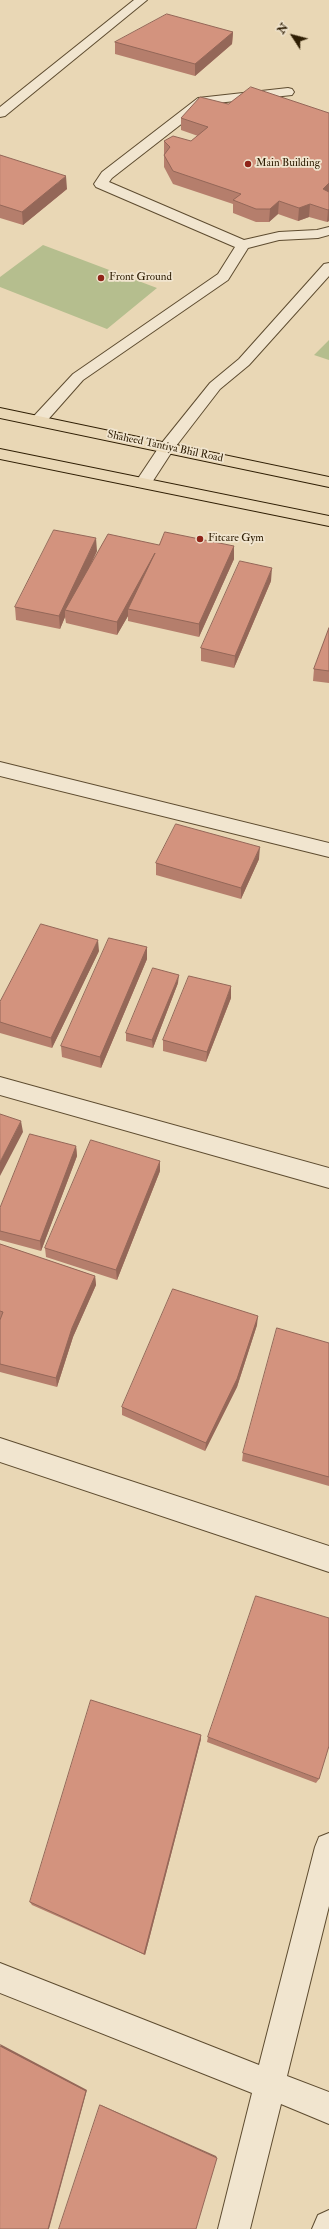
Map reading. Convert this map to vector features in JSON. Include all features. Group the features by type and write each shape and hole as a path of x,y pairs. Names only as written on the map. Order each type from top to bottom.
{"main road":[{"name":"Shaheed Tantiya Bhil Road","path":"0,413 329,482"},
{"path":"0,454 329,521"}],"street":[{"path":"0,113 141,0"},
{"path":"288,92 203,101 107,175 101,184 243,246 279,236 318,234 329,231"},
{"path":"39,420 78,377 222,278 243,246"},
{"path":"143,484 167,447 215,386 244,362 329,267"},
{"path":"0,769 329,850"},
{"path":"0,1086 329,1178"},
{"path":"0,1450 329,1559"},
{"path":"234,2229 329,1848"},
{"path":"0,1978 329,2108"}],"green space":[{"path":"43,245 157,288 107,329 0,287 0,277"},
{"path":"329,340 329,360 314,355"}],"building":[{"path":"167,14 233,32 195,64 115,42"},
{"name":"Main Building","path":"251,87 329,113 329,183 323,189 329,192 328,210 310,204 299,208 279,201 270,209 256,209 233,200 241,194 173,171 164,155 170,147 164,141 173,136 191,141 208,127 181,118 200,97 228,104"},
{"path":"0,155 66,176 22,212 0,205"},
{"path":"54,530 96,538 59,616 15,607"},
{"path":"165,532 234,546 199,624 128,609 155,553 117,622 65,610 108,534 159,545"},
{"path":"240,561 272,568 235,656 201,648"},
{"path":"329,628 329,671 314,669"},
{"path":"176,824 260,847 241,888 156,863"},
{"path":"41,924 98,940 51,1038 0,1022 0,1002"},
{"path":"109,938 147,947 100,1057 61,1046"},
{"path":"153,968 179,975 152,1040 126,1033"},
{"path":"189,976 231,986 207,1052 163,1040"},
{"path":"0,1114 21,1121 0,1162"},
{"path":"30,1134 76,1146 40,1241 0,1231 0,1208"},
{"path":"91,1140 160,1161 116,1270 45,1248"},
{"path":"0,1244 95,1276 72,1328 56,1378 0,1364 0,1320 3,1312 0,1311"},
{"path":"173,1289 258,1316 237,1379 206,1443 122,1407"},
{"path":"277,1328 329,1343 329,1477 243,1453"},
{"path":"256,1596 329,1618 329,1746 319,1779 208,1737"},
{"path":"91,1700 201,1735 144,1954 30,1902"},
{"path":"0,2046 86,2091 48,2229 0,2229"},
{"path":"100,2105 217,2158 196,2229 59,2229"}],"place":[{"name":"Main Building","path":"248,164"},
{"name":"Front Ground","path":"101,278"},
{"name":"Fitcare Gym","path":"200,539"}]}
